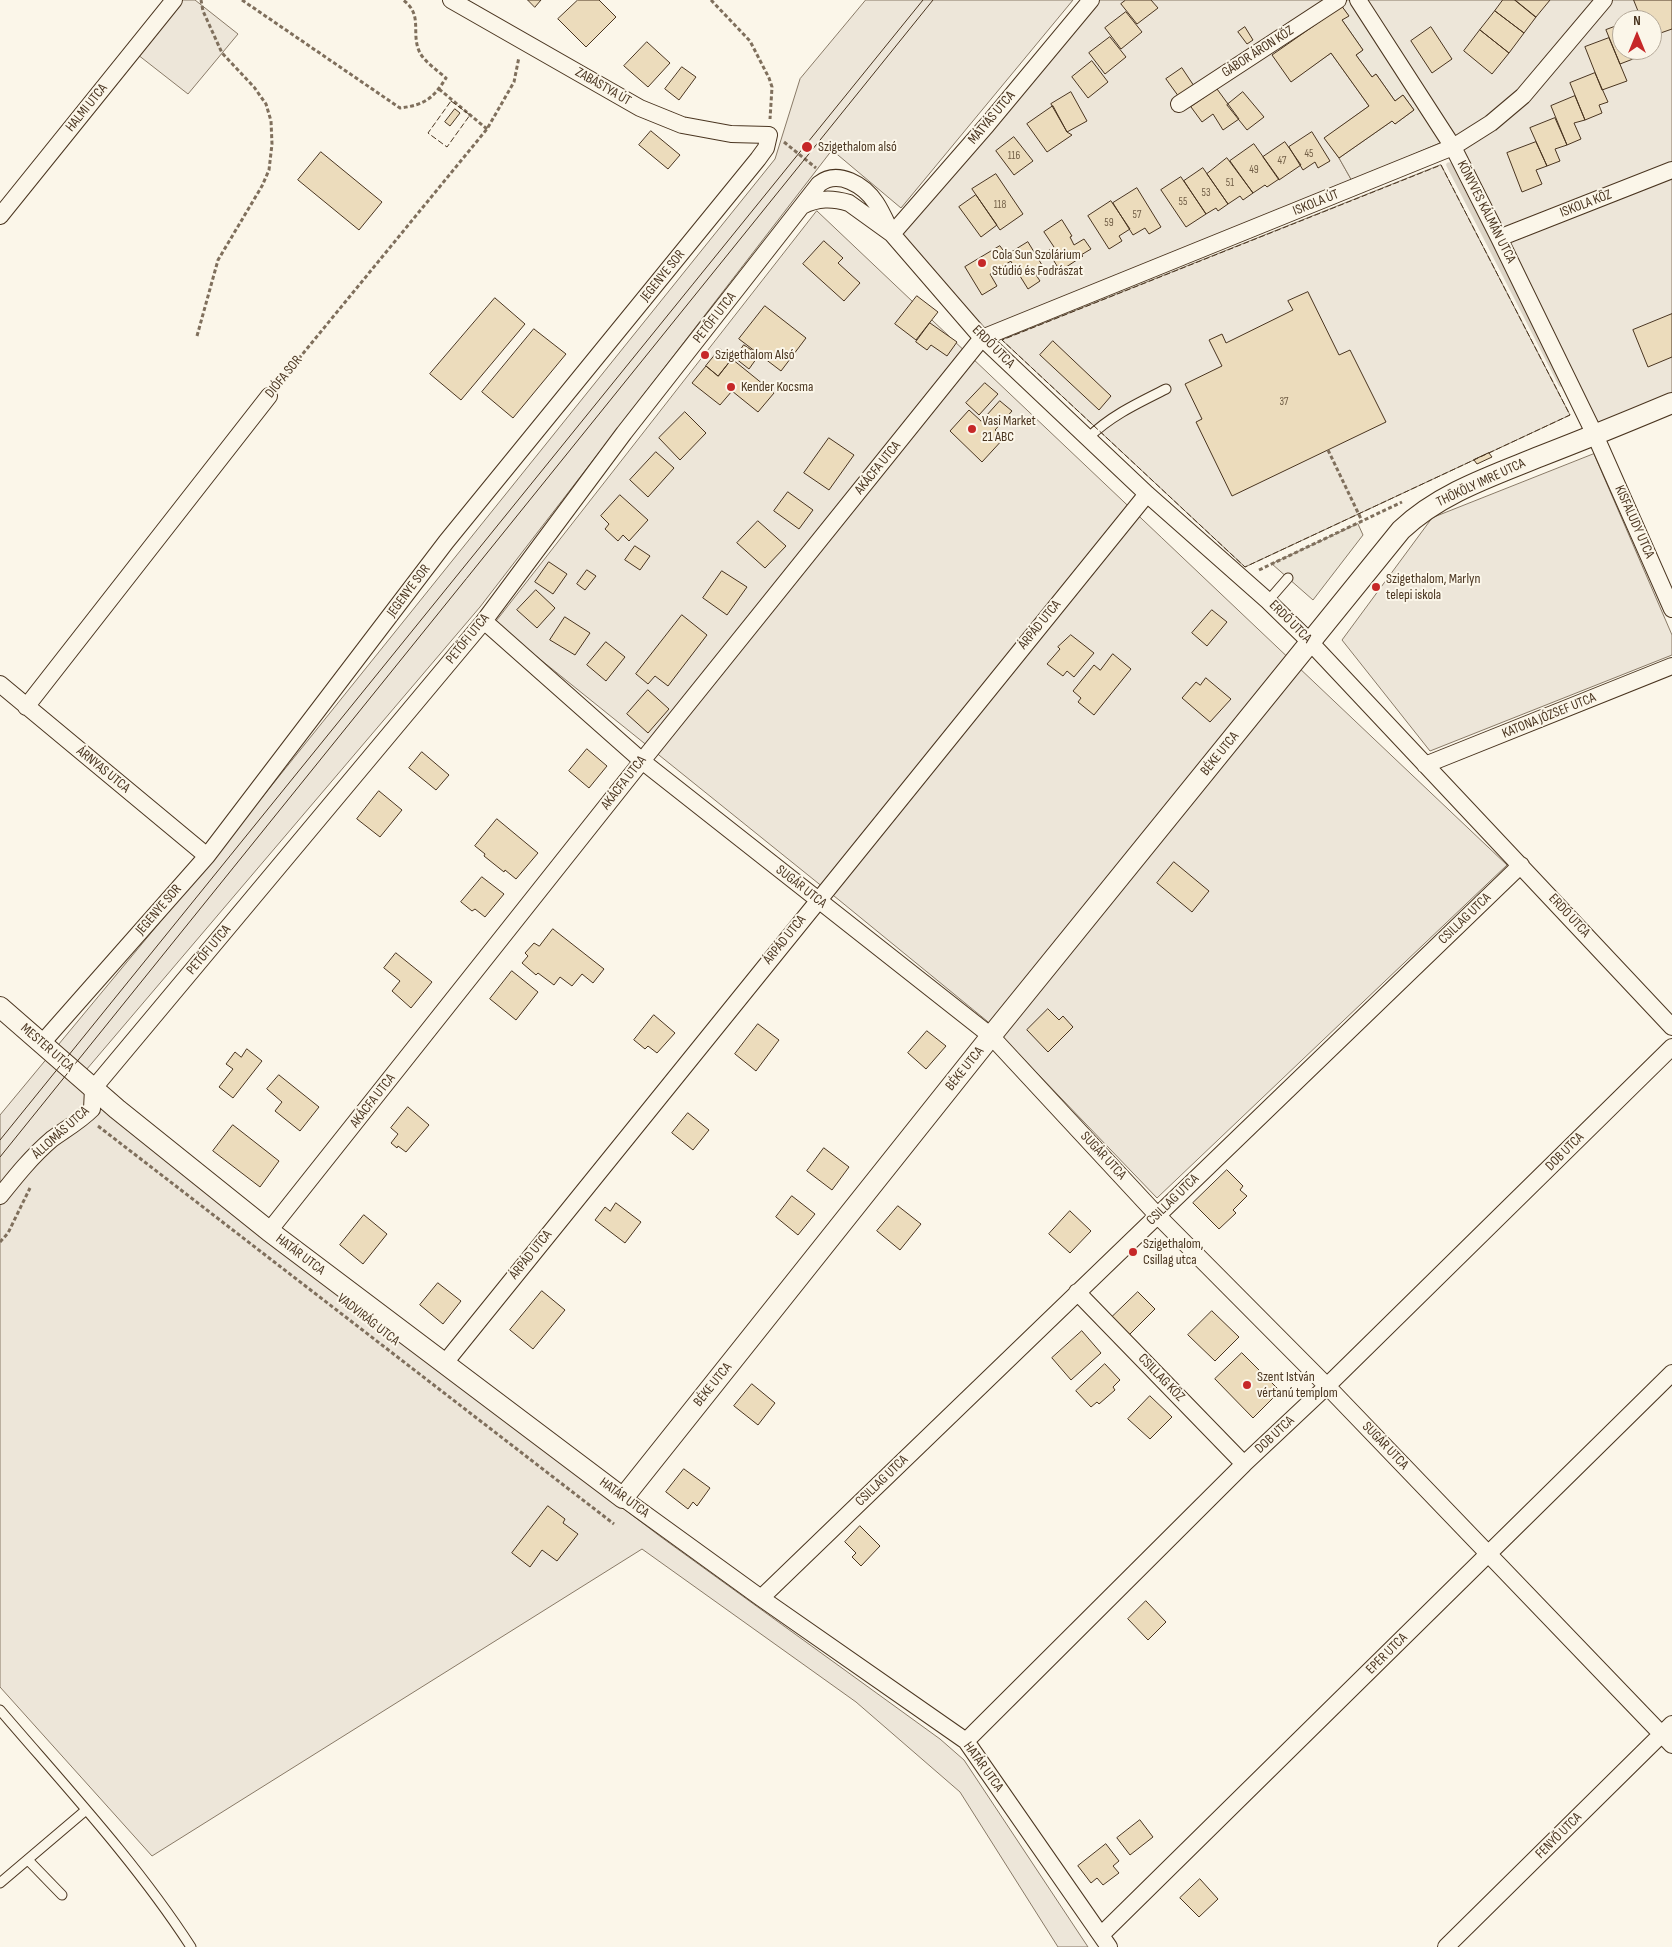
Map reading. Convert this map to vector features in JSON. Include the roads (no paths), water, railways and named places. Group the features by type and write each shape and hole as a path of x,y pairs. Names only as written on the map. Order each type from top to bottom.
{"street":[{"name":"HALMI UTCA","path":"0,216 174,0"},
{"name":"ZABÁSTYA ÚT","path":"451,0 640,108 682,125 731,134 769,135"},
{"name":"MÁTYÁS UTCA","path":"892,234 987,125 1091,0"},
{"name":"GÁBOR ÁRON KÖZ","path":"1179,104 1338,0"},
{"name":"KÖNYVES KÁLMÁN UTCA","path":"1358,0 1453,147 1595,435"},
{"name":"ISKOLA ÚT","path":"982,338 1453,147 1491,123 1523,96 1604,0"},
{"name":"JEGENYE SOR","path":"42,1043 207,856 446,542 758,159 766,148 769,135"},
{"name":"ISKOLA KÖZ","path":"1499,238 1672,170"},
{"name":"ERDŐ UTCA","path":"824,181 851,181 862,189 875,201 892,234"},
{"name":"PETŐFI UTCA","path":"93,1089 484,621 624,433 802,206 824,181"},
{"name":"ERDŐ UTCA","path":"802,206 822,199 843,201 849,203 892,234 982,338 1147,494 1268,601 1310,642 1672,1027"},
{"name":"AKÁCFA UTCA","path":"269,1232 642,761 982,338"},
{"name":"DIÓFA SOR","path":"26,707 269,396"},
{"name":"THÖKÖLY IMRE UTCA","path":"1310,642 1390,543 1415,517 1430,507 1457,492 1672,403"},
{"name":"KISFALUDY UTCA","path":"1595,435 1672,609"},
{"name":"ÁRPÁD UTCA","path":"444,1364 817,900 1147,494"},
{"name":"SUGÁR UTCA","path":"484,621 642,761 991,1036 1157,1215 1328,1386 1489,1554 1668,1735"},
{"name":"BÉKE UTCA","path":"623,1498 991,1036 1310,642"},
{"name":"KATONA JÓZSEF UTCA","path":"1425,765 1672,666"},
{"name":"ÁRNYAS UTCA","path":"0,684 207,856"},
{"name":"CSILLAG UTCA","path":"761,1598 1521,865"},
{"name":"MESTER UTCA","path":"0,1007 93,1089"},
{"name":"DOB UTCA","path":"966,1741 1244,1464 1328,1386 1672,1047"},
{"name":"ÁLLOMÁS UTCA","path":"0,1196 40,1151 92,1108 93,1089"},
{"name":"HATÁR UTCA","path":"93,1089 269,1232 623,1498 761,1598 966,1741 1105,1941"},
{"name":"CSILLAG KÖZ","path":"1077,1292 1244,1464"},
{"name":"EPER UTCA","path":"1105,1941 1489,1554 1672,1373"},
{"name":"FENYŐ UTCA","path":"1446,1947 1668,1735"}],"lane":[{"path":"1088,438 1097,428 1123,411 1166,389"},
{"path":"1268,601 1288,578"},
{"path":"0,1710 121,1850 191,1947"},
{"path":"0,1883 86,1810"},
{"path":"28,1860 62,1895"}],"waterway":[{"path":"1449,165 1561,384"}],"tram line":[{"path":"0,1140 923,0"},
{"path":"0,1157 933,0"}],"place":[{"name":"Szigethalom alsó","path":"807,147"},
{"name":"Cola Sun Szolárium Stúdió és Fodrászat","path":"982,263"},
{"name":"Szigethalom Alsó","path":"705,355"},
{"name":"Kender Kocsma","path":"731,387"},
{"name":"Vasi Market 21 ABC","path":"972,429"},
{"name":"Szigethalom, Marlyn telepi iskola","path":"1376,587"},
{"name":"Szigethalom, Csillag utca","path":"1133,1252"},
{"name":"Szent István vértanú templom","path":"1247,1385"}]}
